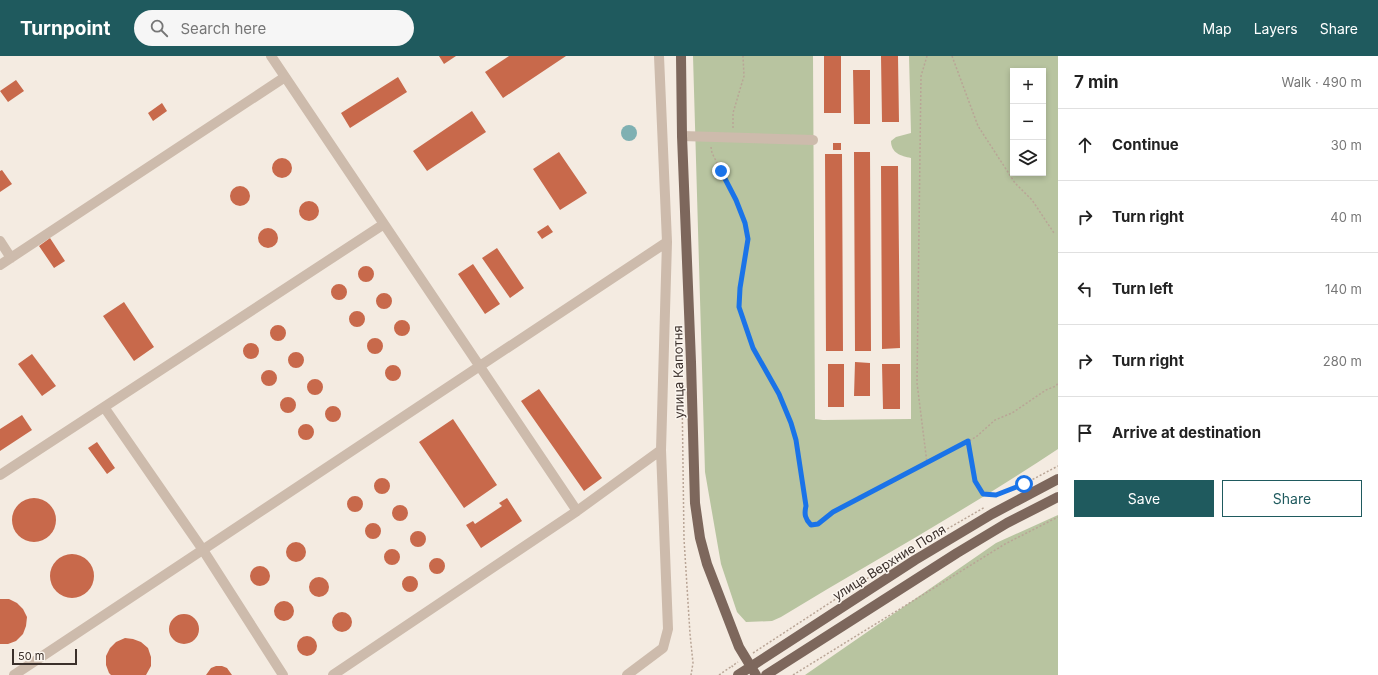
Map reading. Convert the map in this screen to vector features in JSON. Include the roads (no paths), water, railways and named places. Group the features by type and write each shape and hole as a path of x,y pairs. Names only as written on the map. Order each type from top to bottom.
{"main road":[{"name":"улица Капотня","path":"681,56 682,136 695,503 700,538 707,564 739,647 754,671"},
{"name":"улица Верхние Поля","path":"738,675 754,671 883,581 979,521 1058,479"},
{"path":"766,675 958,553 1007,523 1058,496"}],"lane":[{"path":"271,56 577,511"},
{"path":"627,675 663,648 668,630 661,450 667,242 659,56"},
{"path":"0,265 285,77"},
{"path":"682,136 813,140"},
{"path":"0,475 384,224"},
{"path":"0,241 11,258"},
{"path":"14,675 667,242"},
{"path":"104,407 203,550 283,675"},
{"path":"333,675 577,511 661,450"}],"water":[{"path":"629,125 635,127 637,133 635,139 629,141 623,139 621,133 623,127"}]}
